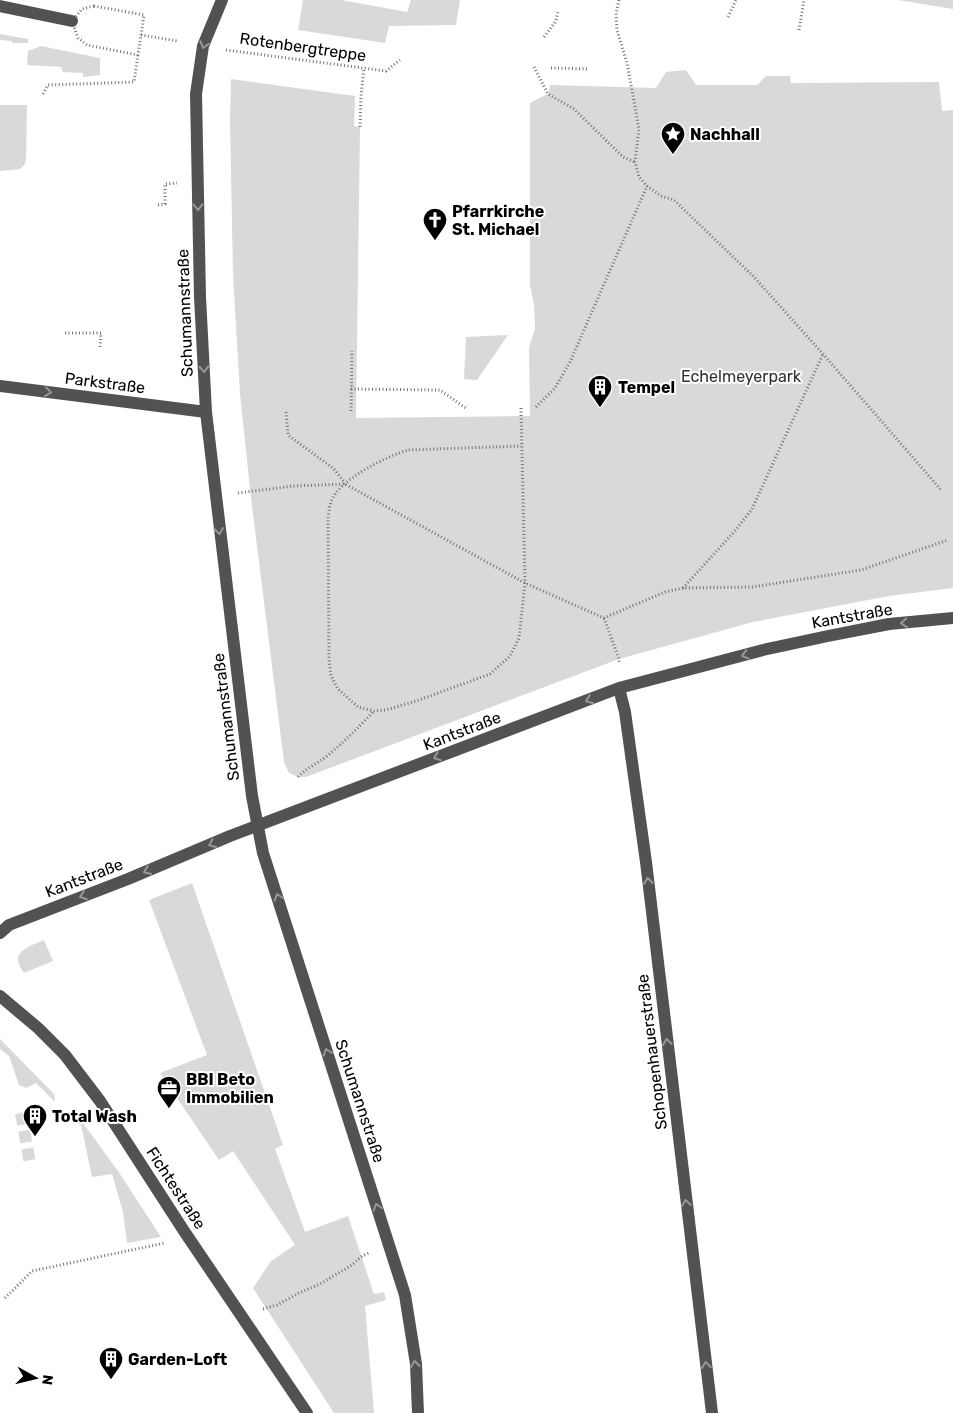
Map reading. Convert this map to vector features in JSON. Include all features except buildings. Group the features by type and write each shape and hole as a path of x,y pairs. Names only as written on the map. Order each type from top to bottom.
{"street":[{"name":"Schumannstraße","path":"222,0 202,46 196,94 200,297 206,412 248,767 263,853 405,1295 416,1364 418,1413"},
{"path":"0,6 72,21"},
{"name":"Parkstraße","path":"0,386 206,412"},
{"name":"Kantstraße","path":"0,933 9,925 38,912 128,879 230,836 619,688 763,650 828,636 890,624 953,618"},
{"name":"Schopenhauerstraße","path":"619,688 625,712 646,862 712,1413"},
{"name":"Fichtestraße","path":"0,996 38,1028 65,1055 100,1101 184,1231 307,1413"}],"path":[{"path":"619,0 616,14 617,30 627,63 639,129 635,162 639,176 661,196 674,200 753,276 942,491"},
{"path":"728,17 736,0"},
{"path":"799,30 804,0"},
{"path":"43,94 48,85 134,82 144,16 103,7"},
{"path":"544,37 556,21 558,11"},
{"path":"141,36 177,41"},
{"path":"95,47 138,55"},
{"name":"Rotenbergtreppe","path":"221,49 386,71 400,60"},
{"path":"534,67 548,94 574,109 624,157 635,162"},
{"path":"360,127 364,68"},
{"path":"551,68 589,69"},
{"path":"536,407 555,388 570,362 648,186"},
{"path":"158,204 164,204 165,195"},
{"path":"65,333 101,334 100,347"},
{"path":"351,411 352,351"},
{"path":"683,588 734,532 752,509 823,354"},
{"path":"351,389 440,390 466,409"},
{"path":"521,408 525,583 519,638 510,656 490,674 416,702 386,710 374,711 358,707 338,690 331,676 329,659 328,518 331,501 345,484 391,454 408,450 521,446"},
{"path":"286,412 288,435 334,469 345,484 525,583 604,618 619,659"},
{"path":"249,492 293,486 345,484"},
{"path":"604,618 665,592 683,588 752,587 861,570 948,540"},
{"path":"298,777 304,770 326,757 374,711"},
{"path":"5,1298 32,1271 165,1243"},
{"path":"265,1308 277,1305 320,1284 352,1265 362,1256"}],"green space":[{"path":"303,0 341,0 407,12 411,0 460,0 456,25 389,26 385,43 298,30"},
{"path":"898,0 953,0 953,9"},
{"path":"0,34 28,39 28,43 12,43 12,41 0,40"},
{"path":"41,46 100,58 100,75 83,77 83,73 63,72 61,67 27,65 28,51"},
{"name":"Echelmeyerpark","path":"686,70 696,85 757,85 766,76 790,76 791,83 939,82 942,111 953,110 953,588 889,596 753,622 619,659 306,777 298,777 289,773 284,762 240,394 233,275 231,79 355,96 354,126 360,127 356,418 530,416 529,348 535,328 534,305 530,285 530,103 549,93 550,85 656,88 666,72"},
{"path":"0,105 27,105 26,158 25,164 20,169 0,171"},
{"path":"508,335 477,380 464,379 466,337"},
{"path":"192,883 283,1145 275,1149 305,1232 348,1216 374,1294 384,1292 386,1300 365,1306 374,1413 334,1413 253,1288 271,1261 295,1245 233,1151 219,1160 160,1073 207,1055 149,900"},
{"path":"44,940 53,961 24,973 18,960 19,955 26,948"},
{"path":"0,1039 54,1094 55,1102 36,1083 26,1088 19,1085 9,1056 0,1049"},
{"path":"80,1119 118,1171 161,1237 127,1243 123,1212 112,1174 92,1177"}],"tunnel":[{"path":"21,1113 30,1164"}],"place":[{"name":"Nachhall","path":"673,155"},
{"name":"Pfarrkirche St. Michael","path":"435,241"},
{"name":"Tempel","path":"600,408"},
{"name":"BBI Beto Immobilien","path":"169,1109"},
{"name":"Total Wash","path":"35,1137"},
{"name":"Garden-Loft","path":"111,1380"}]}
